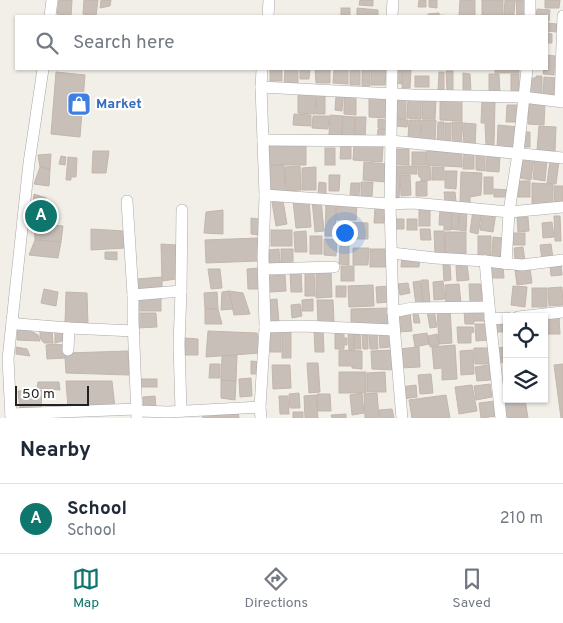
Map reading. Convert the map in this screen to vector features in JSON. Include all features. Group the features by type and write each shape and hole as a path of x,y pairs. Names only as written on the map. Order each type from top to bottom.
{"street":[{"path":"50,15 52,0"},
{"path":"268,15 269,0"},
{"path":"392,15 393,0"},
{"path":"530,0 530,15"},
{"path":"261,88 562,101 563,16"},
{"path":"42,70 29,163 8,359 11,416 137,413 139,410 260,413 264,327 265,195 262,70"},
{"path":"392,70 390,204 393,312 402,418"},
{"path":"506,264 508,212 518,153 527,70"},
{"path":"263,140 391,141 563,158"},
{"path":"265,195 390,204 413,203 508,212 563,208"},
{"path":"127,201 134,295 137,413"},
{"path":"181,411 179,344 182,210"},
{"path":"392,253 522,265 563,260"},
{"path":"486,261 490,319 501,418"},
{"path":"264,269 334,267"},
{"path":"134,295 181,291"},
{"path":"393,312 412,308 489,307"},
{"path":"548,314 563,312"},
{"path":"490,319 503,318"},
{"path":"12,320 18,324 134,331"},
{"path":"264,327 302,326 394,330"},
{"path":"68,350 69,328"}],"building":[{"path":"59,0 72,0 71,15 57,14"},
{"path":"84,0 98,0 96,15 83,14"},
{"path":"101,0 111,0 110,6 100,8"},
{"path":"360,0 373,0 373,6 359,5"},
{"path":"419,0 426,0 426,7 418,7"},
{"path":"429,0 437,0 437,8 429,7"},
{"path":"460,0 475,0 475,15 459,15"},
{"path":"482,0 503,0 503,15 482,15"},
{"path":"505,0 515,0 514,15 504,15"},
{"path":"516,0 528,0 528,15 517,15"},
{"path":"545,0 560,0 559,8 545,8"},
{"path":"341,8 350,8 350,15 341,15"},
{"path":"357,8 378,10 378,15 357,15"},
{"path":"537,9 550,10 549,21 548,15 536,15"},
{"path":"439,13 439,15 428,15"},
{"path":"548,23 557,24 556,32 548,31"},
{"path":"548,33 552,34 552,43 548,43"},
{"path":"548,55 555,56 554,75 543,74 544,70 548,70"},
{"path":"270,70 282,70 282,81 270,81"},
{"path":"285,70 298,70 298,85 284,85"},
{"path":"300,70 310,70 309,79 300,79"},
{"path":"315,70 330,70 330,83 316,83"},
{"path":"334,70 348,70 348,84 333,83"},
{"path":"350,70 360,70 360,85 350,85"},
{"path":"362,70 370,70 370,86 362,86"},
{"path":"371,70 386,70 385,85 371,85"},
{"path":"396,70 403,70 402,84 395,83"},
{"path":"403,70 411,70 410,88 402,88"},
{"path":"495,70 519,70 519,73 495,73"},
{"path":"446,71 453,71 453,91 447,91"},
{"path":"56,72 85,75 80,137 51,134"},
{"path":"439,72 444,72 444,90 438,90"},
{"path":"463,73 470,74 471,92 463,92"},
{"path":"489,74 499,74 500,94 489,94"},
{"path":"511,74 519,74 519,92 511,91"},
{"path":"415,76 429,76 429,87 415,87"},
{"path":"536,76 542,76 542,94 529,94 529,78 536,78"},
{"path":"544,77 557,78 556,97 543,97"},
{"path":"298,91 316,93 315,114 298,113"},
{"path":"317,93 325,94 325,114 316,114"},
{"path":"356,95 356,115 344,114 344,97"},
{"path":"336,96 343,96 342,111 335,110"},
{"path":"390,96 390,118 369,117 369,98"},
{"path":"395,97 406,97 406,119 395,118"},
{"path":"408,98 421,98 421,119 407,118"},
{"path":"422,99 436,99 435,119 422,119"},
{"path":"440,99 462,100 462,121 440,120"},
{"path":"482,101 495,101 494,145 486,145 485,123 481,123"},
{"path":"529,103 545,103 544,125 528,124"},
{"path":"507,105 518,105 517,122 506,122"},
{"path":"294,114 311,115 311,126 293,125"},
{"path":"330,115 343,116 342,136 329,135"},
{"path":"313,116 329,116 328,129 312,128"},
{"path":"343,116 355,117 354,136 342,136"},
{"path":"355,117 366,117 365,139 355,139"},
{"path":"378,119 386,120 386,129 378,128"},
{"path":"396,119 408,120 407,127 395,126"},
{"path":"409,120 421,120 420,139 408,139"},
{"path":"422,120 436,120 435,141 421,140"},
{"path":"438,122 444,122 444,141 437,141"},
{"path":"452,122 463,122 461,145 453,145"},
{"path":"445,123 451,123 451,143 445,143"},
{"path":"464,123 476,124 475,146 463,145"},
{"path":"498,125 519,127 518,151 497,150"},
{"path":"539,126 556,127 555,151 537,150"},
{"path":"378,129 389,130 388,140 377,139"},
{"path":"522,132 530,132 530,147 521,147"},
{"path":"306,141 306,165 267,165 267,144"},
{"path":"341,144 351,144 351,159 340,159"},
{"path":"354,144 383,147 382,162 353,160"},
{"path":"325,148 335,148 335,165 325,165"},
{"path":"395,149 409,149 409,165 395,164"},
{"path":"93,151 109,151 106,173 92,173"},
{"path":"427,151 462,153 462,167 426,165"},
{"path":"412,152 426,152 425,165 412,165"},
{"path":"464,153 474,154 474,169 463,169"},
{"path":"51,154 50,169 40,167 38,155"},
{"path":"476,154 485,154 485,171 476,170"},
{"path":"487,155 500,156 499,172 486,171"},
{"path":"61,156 66,157 65,165 59,164"},
{"path":"68,157 77,158 76,177 71,177 71,180 66,180"},
{"path":"523,157 534,158 531,180 520,178"},
{"path":"535,158 547,160 545,181 533,179"},
{"path":"550,160 559,161 556,184 547,183"},
{"path":"364,162 387,164 386,182 363,180"},
{"path":"284,165 285,192 269,193 265,166"},
{"path":"300,166 301,190 286,191 285,167"},
{"path":"395,166 417,166 417,174 395,174"},
{"path":"418,166 430,166 431,180 421,181"},
{"path":"40,167 50,169 49,186 34,184"},
{"path":"316,167 316,190 302,190 302,168"},
{"path":"432,167 444,167 444,180 432,180"},
{"path":"445,171 457,171 456,189 445,188"},
{"path":"461,172 482,173 481,195 470,197 470,204 460,204"},
{"path":"329,175 340,175 339,191 329,191"},
{"path":"392,175 400,175 399,199 391,199"},
{"path":"400,175 410,175 411,195 401,196"},
{"path":"484,177 493,177 493,194 484,194"},
{"path":"427,181 427,196 416,196 416,182"},
{"path":"518,181 530,181 530,197 518,197"},
{"path":"319,182 326,183 326,194 318,194"},
{"path":"361,182 373,182 372,196 361,196"},
{"path":"351,183 360,183 359,196 350,196"},
{"path":"532,183 553,184 553,206 532,207"},
{"path":"554,186 563,186 563,207 555,207"},
{"path":"494,189 509,190 509,197 494,197"},
{"path":"444,192 455,192 456,201 445,201"},
{"path":"34,194 46,198 40,216 32,218"},
{"path":"309,199 311,227 296,228 293,201"},
{"path":"312,200 321,200 324,231 315,232"},
{"path":"283,201 287,224 276,226 272,202"},
{"path":"336,202 357,203 356,220 336,220"},
{"path":"326,203 336,203 335,236 325,236"},
{"path":"375,206 385,206 384,223 374,223"},
{"path":"419,206 430,206 430,226 419,226"},
{"path":"452,209 459,209 458,230 451,229"},
{"path":"452,209 451,230 444,230 444,225 439,225 440,210"},
{"path":"223,210 223,234 204,233 206,212"},
{"path":"460,210 467,210 466,231 459,230"},
{"path":"473,210 482,211 478,234 470,232"},
{"path":"483,211 496,213 493,232 480,230"},
{"path":"554,216 560,216 561,241 555,241"},
{"path":"517,217 528,217 529,231 518,232"},
{"path":"251,218 259,219 258,235 251,234"},
{"path":"395,219 404,219 404,229 394,229"},
{"path":"407,219 417,219 417,230 407,230"},
{"path":"347,222 368,223 368,239 347,239"},
{"path":"552,222 554,237 543,238 542,223"},
{"path":"34,223 63,226 61,242 35,240"},
{"path":"91,229 124,231 125,248 91,250"},
{"path":"420,229 430,229 431,240 421,240"},
{"path":"271,230 292,230 292,246 271,246"},
{"path":"306,231 307,252 295,252 294,232"},
{"path":"434,231 444,231 445,254 435,254"},
{"path":"445,232 466,232 466,255 445,255"},
{"path":"511,233 525,233 525,245 511,245"},
{"path":"310,236 322,236 322,254 310,254"},
{"path":"478,236 491,236 491,257 478,257"},
{"path":"493,237 502,238 501,260 492,259"},
{"path":"258,238 259,261 206,263 205,240"},
{"path":"324,239 337,240 336,256 324,255"},
{"path":"35,240 61,242 58,258 29,255"},
{"path":"161,244 176,245 176,279 162,281"},
{"path":"551,244 553,258 542,260 540,245"},
{"path":"340,246 349,246 349,265 339,264"},
{"path":"523,247 525,261 515,260 514,248"},
{"path":"353,248 369,248 368,265 353,265"},
{"path":"279,249 280,263 269,264 269,250"},
{"path":"281,249 293,249 293,264 281,264"},
{"path":"370,249 390,249 390,267 370,267"},
{"path":"105,252 117,252 117,260 105,259"},
{"path":"402,256 420,257 419,267 401,267"},
{"path":"561,263 562,275 551,276 550,265"},
{"path":"443,265 450,265 451,280 444,281"},
{"path":"467,265 469,280 457,281 456,266"},
{"path":"341,266 354,266 354,281 341,281"},
{"path":"488,266 503,266 504,278 489,278"},
{"path":"259,268 261,289 248,289 247,269"},
{"path":"530,268 532,283 517,285 515,270"},
{"path":"208,269 220,269 222,288 211,289"},
{"path":"301,270 302,292 291,292 290,271"},
{"path":"305,271 314,271 315,296 305,296"},
{"path":"316,272 331,272 332,297 316,298"},
{"path":"285,275 286,291 270,292 269,276"},
{"path":"162,277 162,287 137,289 137,279"},
{"path":"421,280 428,280 430,303 423,303"},
{"path":"420,281 423,303 416,305 413,282"},
{"path":"443,281 445,299 434,300 433,282"},
{"path":"408,283 410,293 400,295 398,284"},
{"path":"459,284 461,303 446,304 445,285"},
{"path":"469,284 481,284 482,302 470,302"},
{"path":"373,285 374,306 349,307 348,286"},
{"path":"336,286 346,286 346,297 336,297"},
{"path":"389,286 390,302 377,303 376,287"},
{"path":"513,286 527,287 525,307 511,305"},
{"path":"562,287 563,305 549,306 548,288"},
{"path":"532,288 547,288 547,307 532,307"},
{"path":"44,289 58,292 56,306 41,303"},
{"path":"229,291 243,293 250,314 234,315"},
{"path":"229,291 233,309 221,310 222,292"},
{"path":"66,292 87,293 88,325 65,323"},
{"path":"217,292 218,309 205,309 204,293"},
{"path":"138,298 161,298 161,311 138,311"},
{"path":"277,299 279,323 269,324 267,300"},
{"path":"313,299 313,311 302,311 302,300"},
{"path":"317,300 333,300 334,322 318,323"},
{"path":"300,304 302,316 292,318 291,305"},
{"path":"390,308 390,326 351,326 351,309"},
{"path":"205,309 218,309 222,324 205,324"},
{"path":"437,309 450,309 452,343 439,344"},
{"path":"434,310 437,327 430,328 427,311"},
{"path":"472,310 473,313 488,312 488,321 474,321 474,324 465,324 464,311"},
{"path":"410,312 412,331 399,332 397,313"},
{"path":"136,313 156,313 157,327 137,328"},
{"path":"418,313 420,323 414,323 413,314"},
{"path":"559,317 560,334 548,334 548,318"},
{"path":"496,319 503,319 503,332 497,332"},
{"path":"18,324 38,335 40,341 17,340"},
{"path":"475,324 488,324 489,340 476,341"},
{"path":"457,327 473,327 474,332 471,333 471,343 458,343"},
{"path":"40,328 52,328 53,343 44,343 40,338"},
{"path":"314,329 323,329 324,352 315,352"},
{"path":"55,330 64,331 63,341 55,343"},
{"path":"282,330 291,330 291,358 282,358"},
{"path":"208,331 257,333 260,353 206,357"},
{"path":"270,331 281,331 281,352 270,352"},
{"path":"335,333 344,333 344,338 347,338 347,345 344,345 344,349 335,349"},
{"path":"348,333 354,333 354,350 349,350"},
{"path":"354,333 360,333 361,349 354,349"},
{"path":"427,333 429,344 415,347 413,335"},
{"path":"369,334 377,334 378,349 370,349"},
{"path":"379,334 390,334 391,347 380,348"},
{"path":"437,334 439,345 430,347 428,336"},
{"path":"362,335 368,335 368,349 363,349"},
{"path":"185,338 198,339 198,355 185,355"},
{"path":"46,345 64,345 65,358 47,359"},
{"path":"455,345 457,379 442,380 442,368 434,369 432,347"},
{"path":"16,347 27,349 30,356 16,354"},
{"path":"419,347 420,367 400,368 398,349"},
{"path":"503,347 503,362 499,363 497,348"},
{"path":"474,348 489,348 489,364 475,364"},
{"path":"339,350 362,351 362,369 352,368 352,366 339,366"},
{"path":"392,350 395,370 372,369 371,351"},
{"path":"473,350 474,374 461,375 460,351"},
{"path":"128,351 129,375 66,373 65,358 67,353"},
{"path":"237,355 236,381 221,380 222,356"},
{"path":"251,361 261,362 261,374 251,374"},
{"path":"307,363 318,363 320,392 309,393"},
{"path":"210,364 220,364 220,378 209,378"},
{"path":"563,364 563,418 561,418 554,365"},
{"path":"272,365 290,365 291,388 273,389"},
{"path":"489,365 491,380 477,381 475,367"},
{"path":"339,372 366,372 366,393 339,393"},
{"path":"385,372 386,392 367,392 367,373"},
{"path":"431,374 433,393 420,394 418,375"},
{"path":"251,378 252,396 240,397 239,379"},
{"path":"139,379 157,379 157,387 139,387"},
{"path":"221,380 236,381 235,400 221,398"},
{"path":"66,381 112,381 115,408 68,408"},
{"path":"38,382 59,382 60,390 37,388"},
{"path":"490,384 492,397 476,400 474,386"},
{"path":"416,385 417,397 402,399 401,387"},
{"path":"472,385 477,411 459,414 455,387"},
{"path":"500,386 503,386 503,403 526,403 528,418 504,418"},
{"path":"42,390 41,409 20,410 18,391"},
{"path":"299,393 300,408 290,408 289,394"},
{"path":"362,393 364,413 352,415 350,395"},
{"path":"377,393 379,418 365,418 364,394"},
{"path":"317,394 330,394 331,411 318,411"},
{"path":"316,395 318,418 305,418 304,396"},
{"path":"446,395 450,418 412,418 409,400"},
{"path":"155,396 156,408 144,409 143,397"},
{"path":"279,396 288,396 289,414 280,414"},
{"path":"495,401 497,416 481,418 479,403"},
{"path":"227,409 227,418 203,418 202,413"},
{"path":"227,409 238,411 239,418 227,418"},
{"path":"392,409 394,418 380,418 379,410"},
{"path":"293,412 303,412 303,418 293,418"},
{"path":"346,414 346,418 332,418 331,415"}],"place":[{"name":"Market","path":"79,104"},
{"name":"School","path":"41,216"}]}
